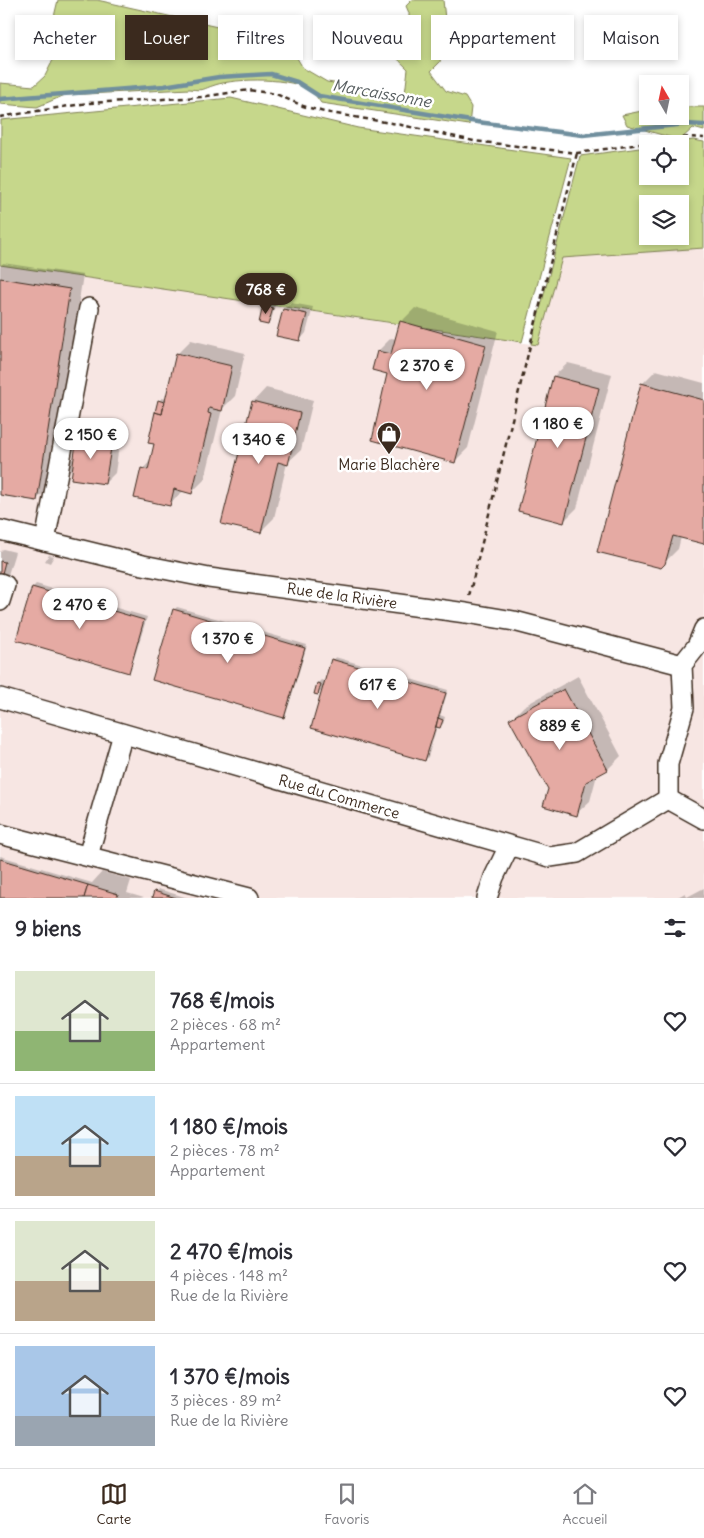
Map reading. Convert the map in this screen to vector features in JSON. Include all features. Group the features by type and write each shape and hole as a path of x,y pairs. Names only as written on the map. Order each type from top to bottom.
{"street":[{"path":"45,541 89,308"},
{"name":"Rue de la Rivière","path":"0,530 209,578 466,612 514,621 682,665"},
{"path":"0,583 5,585 0,601"},
{"path":"704,629 697,646 682,665 685,689 684,708 668,764 668,799 704,820"},
{"name":"Rue du Commerce","path":"0,698 550,857 577,853 668,799"},
{"path":"88,856 122,734"},
{"path":"0,834 249,898"},
{"path":"486,898 509,846"}],"path":[{"path":"0,117 88,103 201,97 249,90 276,94 303,106 324,112 397,124 474,141 577,153 690,137 704,138"},
{"path":"466,612 534,323 577,153"}],"shaded area":[{"path":"704,248 704,898 0,898 0,265 538,345 562,258"}],"green space":[{"path":"58,0 97,0 164,15 125,15 125,60 208,60 208,25 218,27 218,60 298,60 303,68 327,82 405,94 408,69 398,60 421,60 421,15 409,15 406,6 412,0 443,0 445,15 431,15 431,60 440,60 431,71 446,91 465,97 471,107 469,125 321,103 312,92 303,86 264,80 236,81 201,90 65,95 37,107 0,104 0,83 34,86 45,76 53,60 115,60 115,15 54,15"},
{"path":"231,98 358,128 571,158 522,342 0,265 1,120"},
{"path":"689,107 704,107 704,131 693,128 685,135 662,135 627,125 622,115 639,112 639,125 689,125"},
{"path":"689,141 704,142 704,248 562,258 538,345 531,344 580,156 639,148 639,185 689,185"}],"building":[{"path":"0,278 70,289 37,501 0,495"},
{"path":"263,305 273,308 268,325 259,323"},
{"path":"283,309 307,314 300,341 276,336"},
{"path":"400,321 486,345 455,463 372,440 387,374 372,370 377,351 391,354"},
{"path":"176,353 232,366 222,411 209,408 208,413 211,414 192,494 174,489 170,506 134,498 141,468 148,470 154,444 148,443 155,412 162,414"},
{"path":"553,376 599,388 564,523 518,511"},
{"path":"641,383 704,400 704,544 673,536 665,564 661,568 597,552"},
{"path":"158,400 164,402 162,414 155,412"},
{"path":"252,401 300,413 288,465 278,462 261,533 221,524"},
{"path":"77,436 112,442 105,484 71,479"},
{"path":"0,561 5,562 0,581"},
{"path":"32,587 144,620 129,673 16,640"},
{"path":"173,609 305,648 284,718 152,680"},
{"path":"331,659 446,693 425,761 311,728"},
{"path":"317,683 321,684 318,695 314,694"},
{"path":"564,689 608,770 586,782 577,816 543,806 548,789 509,719"},
{"path":"438,718 443,720 440,728 436,727"},
{"path":"0,859 88,885 84,898 0,898"},
{"path":"88,885 118,894 117,898 84,898"},
{"path":"154,891 176,898 152,898"}],"waterway":[{"name":"Marcaissonne","path":"0,99 164,86 219,77 271,74 297,82 319,96 477,122 583,135 686,124 704,125"}],"place":[{"name":"Marie Blachère","path":"389,455"}]}
